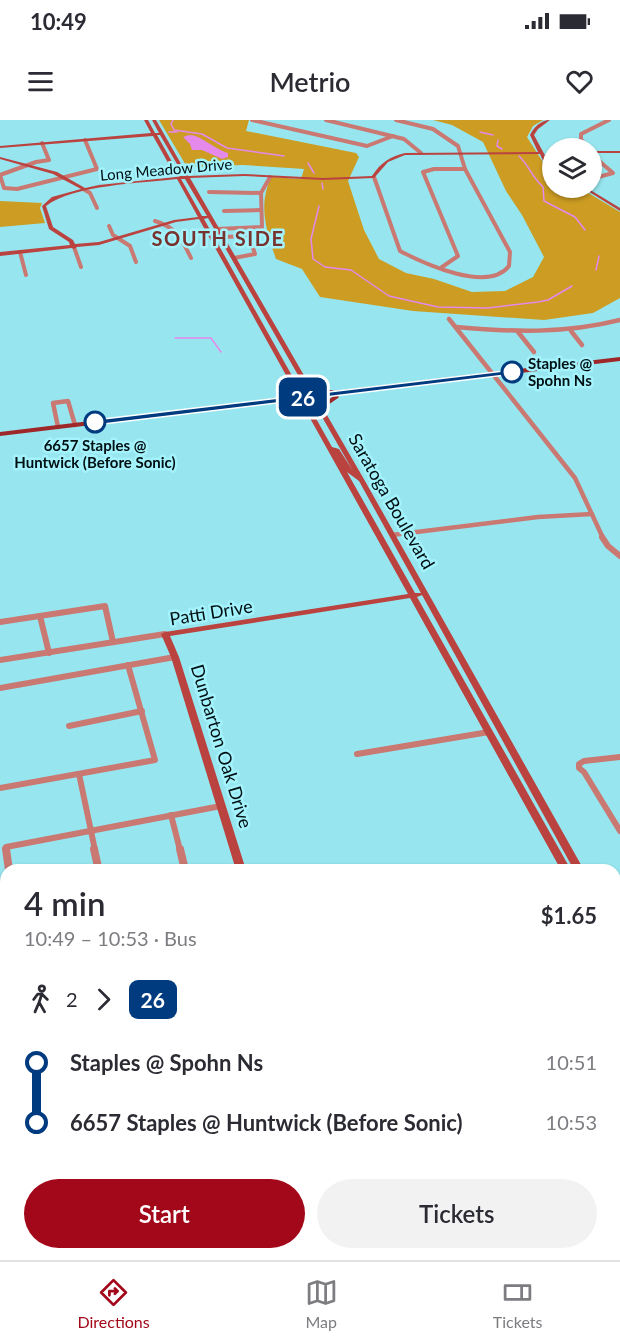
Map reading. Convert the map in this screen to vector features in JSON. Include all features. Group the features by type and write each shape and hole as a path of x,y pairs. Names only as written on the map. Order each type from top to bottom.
{"main road":[{"name":"Saratoga Boulevard","path":"146,120 563,864"},
{"name":"Saratoga Boulevard","path":"154,120 362,481 576,864"},
{"path":"542,155 532,135 536,128 548,120"},
{"path":"0,147 162,133"},
{"path":"602,153 620,152"},
{"path":"374,177 381,164 393,157 421,153 540,153"},
{"path":"0,158 62,176 85,190"},
{"name":"Long Meadow Drive","path":"74,247 70,241 51,228 44,206 54,198 85,190 112,184 187,177 374,177"},
{"path":"601,198 620,210"},
{"path":"0,254 74,247 210,216"},
{"path":"216,245 227,256 234,258"},
{"path":"233,275 244,288 251,288"},
{"path":"242,291 249,292 252,299 260,304"},
{"path":"259,322 267,326 271,334 279,336"},
{"path":"268,338 274,339 281,350 290,357"},
{"path":"1,437 620,359"},
{"path":"304,381 319,389 340,394"},
{"path":"277,403 295,386"},
{"path":"321,411 325,404 340,394"},
{"path":"1,437 19,432 58,427 277,403 295,407 312,418"},
{"path":"121,423 132,418"},
{"path":"329,448 337,450 349,471 362,481"},
{"path":"368,518 386,535 392,536"},
{"name":"Patti Drive","path":"165,634 426,594"},
{"name":"Dunbarton Oak Drive","path":"165,634 175,657 240,864"},
{"path":"489,732 495,733 515,757"}],"street":[{"path":"252,120 367,146 393,136"},
{"path":"326,120 393,136 410,143 421,153"},
{"path":"374,177 400,251 418,261 474,276 491,278 506,272 512,263 510,252 465,169 458,146 433,129 396,120"},
{"path":"581,138 581,134 609,120"},
{"path":"42,143 49,160 0,175 4,188 8,190 97,169 85,140"},
{"path":"602,163 613,173 602,176"},
{"path":"442,267 458,256 423,172 434,169 465,169"},
{"path":"217,229 262,227 261,193 270,177"},
{"path":"85,190 90,193 97,208"},
{"path":"209,192 261,193"},
{"path":"224,211 261,210"},
{"path":"156,221 167,224 179,233 191,258"},
{"path":"109,226 113,235 130,246 136,262"},
{"path":"222,237 249,236 255,254 234,258"},
{"path":"74,247 81,267"},
{"path":"20,252 26,275"},
{"path":"449,319 495,374 574,478 598,530 608,546 620,556"},
{"path":"456,327 518,332 571,331 620,320"},
{"path":"612,322 620,326"},
{"path":"571,331 582,345"},
{"path":"518,332 534,352"},
{"path":"58,427 52,406 53,403 60,401 68,401 75,425"},
{"path":"392,536 538,517 592,514"},
{"path":"0,622 105,606 113,642"},
{"path":"40,616 49,653"},
{"name":"Patti Drive","path":"0,660 165,634"},
{"path":"0,688 175,657"},
{"path":"0,788 154,760 128,666"},
{"path":"69,726 142,711"},
{"path":"357,754 489,732"},
{"path":"620,757 584,761 579,764 579,768 584,772 620,831"},
{"path":"79,774 97,864"},
{"path":"8,864 6,847 221,806"},
{"path":"171,815 183,864"}],"shaded area":[{"path":"159,120 249,120 246,131 356,153 359,157 348,181 364,230 379,259 406,273 434,279 472,292 505,291 533,277 544,257 522,215 506,191 483,142 452,125 433,120 543,120 533,126 527,137 542,161 542,198 597,198 620,212 620,298 593,313 544,320 413,311 320,297 302,269 276,259 265,218 265,198 271,177 301,179 304,169 243,165 187,167"},
{"path":"189,135 198,137 228,153 228,157 222,159 202,150 192,150 183,137"},
{"path":"0,201 42,203 40,208 45,223 0,227"}],"waterway":[{"path":"173,120 171,124 174,130 202,134 227,148 284,156"},
{"path":"169,132 177,132"},
{"path":"480,132 493,135"},
{"path":"498,140 497,146 502,149"},
{"path":"519,156 543,187 544,201 575,217 585,230"},
{"path":"308,163 314,173"},
{"path":"322,183 323,189"},
{"path":"319,206 311,239 313,259 325,267 351,270 389,296 438,307 488,308 548,300 572,286"},
{"path":"596,270 599,256"},
{"path":"175,338 211,338 221,352"}],"bus line":[{"name":"26","path":"95,422 301,397 314,398 512,372"}],"place":[{"name":"Staples @ Spohn Ns","path":"512,372"},
{"name":"6657 Staples @ Huntwick (Before Sonic)","path":"95,422"}],"district":[{"name":"SOUTH SIDE","path":"218,238"}]}
